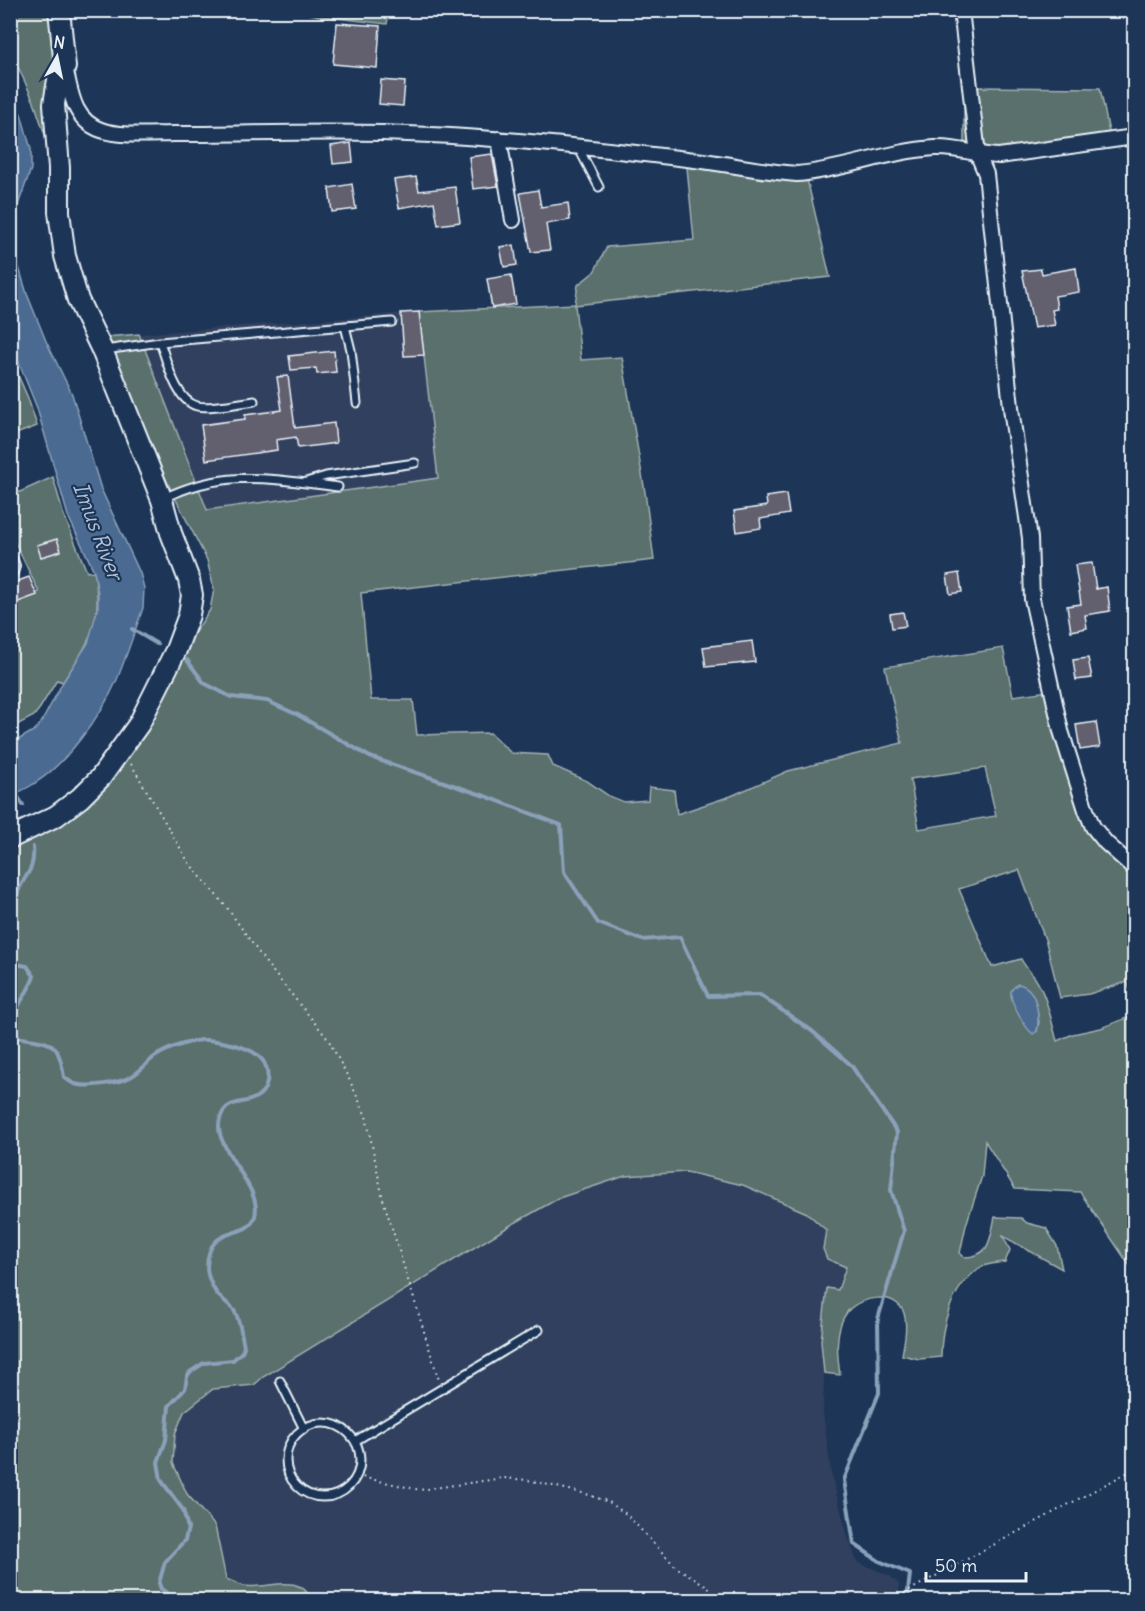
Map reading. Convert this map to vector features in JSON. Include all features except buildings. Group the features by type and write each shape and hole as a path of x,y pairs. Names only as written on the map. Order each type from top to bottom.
{"main road":[{"path":"10,838 56,816 80,798 101,777 139,724 176,650 189,615 192,596 189,580 171,533 162,500 102,350 78,300 65,256 59,212 59,168 55,130 56,91 58,80 65,67 59,10"}],"street":[{"path":"962,10 978,155 986,174 1012,416 1030,538 1032,599 1060,731 1093,827 1106,843 1134,868"},
{"path":"65,67 73,101 80,116 91,125 104,131 226,134 382,133 499,140 578,147 797,174 817,172 876,157 936,148 978,155 1008,155 1134,137"},
{"path":"499,140 513,220"}],"lane":[{"path":"578,147 599,187"},
{"path":"102,350 160,342 392,322"},
{"path":"345,326 351,350 357,403"},
{"path":"160,342 179,391 187,402 199,407 254,401"},
{"path":"303,483 326,476 416,463"},
{"path":"162,500 182,490 212,480 239,478 274,478 338,487"},
{"path":"355,1442 539,1330"},
{"path":"280,1382 304,1430"},
{"path":"317,1424 334,1425 350,1435 355,1442 360,1458 357,1476 346,1489 330,1496 312,1495 297,1486 288,1471 287,1453 294,1437 304,1430 317,1424"}],"path":[{"path":"122,749 189,863 228,909 266,963 328,1039 366,1116 383,1199 442,1389"},
{"path":"894,1600 1134,1468"},
{"path":"357,1476 420,1490 504,1478 528,1480 586,1494 609,1502 626,1514 676,1567 707,1586 717,1600"}],"shaded area":[{"path":"419,312 438,477 207,510 139,334"},
{"path":"686,1172 743,1185 807,1213 826,1230 823,1249 846,1267 838,1290 827,1289 821,1341 824,1373 823,1413 832,1478 857,1562 890,1576 899,1584 899,1600 312,1600 293,1583 244,1586 226,1579 215,1526 187,1494 173,1463 175,1434 184,1412 213,1389 254,1385 263,1377 559,1198 625,1176"}],"green space":[{"path":"389,10 387,24 297,11"},
{"path":"11,11 54,11 59,41 49,70 48,111 56,156 48,158 45,135 34,102 11,56"},
{"path":"964,88 1100,88 1110,137 1013,148 977,146 964,142"},
{"path":"687,167 783,180 807,179 830,277 575,305 581,360 622,357 654,560 361,593 371,700 413,700 417,735 490,733 511,753 548,755 553,766 587,781 609,796 624,802 648,800 649,787 674,790 677,814 731,796 788,771 902,743 885,667 1003,648 1013,696 1048,691 1080,808 1121,865 1134,878 1134,1001 1127,982 1089,994 1060,998 1046,942 1019,870 959,889 992,967 1021,959 1035,978 1046,1000 1057,1041 1134,1015 1134,1272 1080,1192 1015,1189 985,1141 982,1176 966,1225 960,1253 964,1257 973,1256 984,1250 990,1239 995,1217 1021,1218 1027,1223 1046,1228 1057,1246 1062,1269 1003,1236 1010,1250 1005,1262 978,1269 954,1297 943,1333 941,1357 919,1359 902,1355 906,1329 904,1313 900,1306 886,1299 869,1299 848,1311 840,1325 838,1350 840,1375 824,1373 821,1341 827,1288 838,1290 846,1267 827,1259 823,1249 826,1230 807,1213 743,1185 686,1172 625,1176 559,1198 263,1377 254,1385 213,1389 184,1412 175,1434 173,1463 187,1494 215,1526 226,1579 240,1585 254,1587 291,1584 306,1591 312,1600 11,1600 11,846 76,810 210,610 214,589 207,560 169,486 106,337 139,334 207,510 438,478 419,312 575,304 578,285 594,272 607,247 694,240","holes":["985,768 996,816 919,829 910,779","1011,993 1035,1000 1039,1022 1037,1031 1019,1015"]},
{"path":"11,359 37,426 11,436"},
{"path":"53,477 63,513 87,572 94,571 97,589 96,618 81,654 63,682 57,680 34,716 11,728 11,602 39,592 11,534 11,496"}],"water":[{"name":"Imus River","path":"10,95 21,114 31,149 31,169 14,216 15,254 27,294 46,341 72,394 101,489 140,573 144,588 143,608 127,655 102,709 82,738 47,775 11,796 11,744 35,730 41,723 88,643 98,607 98,594 94,571 68,516 37,408 11,343"},
{"path":"1018,984 1029,990 1036,1003 1038,1025 1037,1031 1033,1034 1012,1001 1011,991"}],"waterway":[{"path":"132,629 157,644"},
{"path":"187,660 204,683 231,697 267,701 298,715 370,757 485,796 561,825 564,872 598,923 642,940 680,937 708,996 760,995 812,1031 851,1065 897,1132 891,1190 904,1231 878,1319 879,1393 844,1480 854,1544 879,1561 910,1574 909,1600"},
{"path":"10,784 23,805"},
{"path":"10,921 18,892 31,867 33,847"},
{"path":"10,963 27,966 34,976 15,1014 13,1022 17,1037 46,1042 56,1049 64,1077 74,1083 94,1085 123,1080 135,1074 165,1051 202,1040 233,1044 256,1054 264,1063 268,1075 263,1092 254,1099 226,1108 219,1126 224,1144 249,1186 256,1206 251,1224 214,1243 209,1253 207,1267 209,1279 215,1290 237,1316 244,1347 233,1360 204,1363 190,1372 185,1389 169,1406 166,1440 158,1462 161,1480 183,1510 188,1528 185,1540 165,1562 159,1583 161,1589 178,1600"}]}
